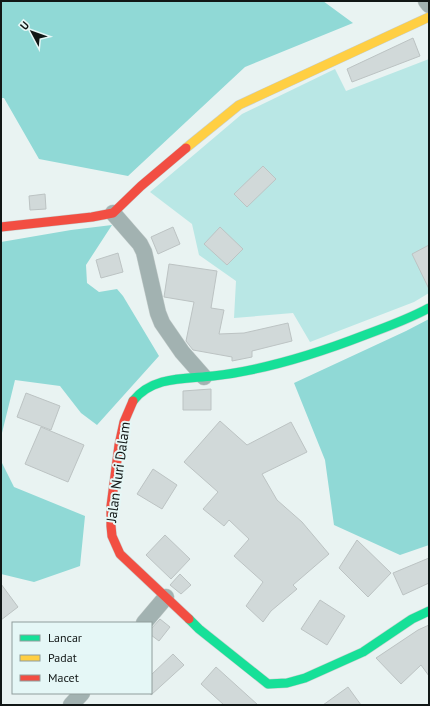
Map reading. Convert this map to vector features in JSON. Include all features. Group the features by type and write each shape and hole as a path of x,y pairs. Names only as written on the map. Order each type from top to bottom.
{"street":[{"path":"426,1 429,5"},
{"path":"1,227 92,217 113,213 141,186 209,128 239,105 429,17"},
{"path":"113,213 140,244 144,252 158,313 162,323 182,352 204,377"},
{"name":"Jalan Nuri Dalam","path":"429,308 416,315 330,349 288,361 244,372 162,382 146,387 137,395 129,406 124,420 110,514 112,538 120,554 199,629 268,684 287,683 305,678 363,652 412,619 429,611"},
{"path":"145,622 166,597"},
{"path":"71,705 81,694"}],"shaded area":[{"path":"1,1 323,1 353,23 245,67 128,176 39,159 4,98 1,98"},
{"path":"429,59 429,293 414,302 310,342 293,313 234,318 236,281 199,255 192,224 150,192 242,114 335,69 346,91"},
{"path":"112,225 86,265 87,283 99,292 117,289 123,296 159,356 97,425 81,413 60,386 15,380 1,437 1,242 71,230"},
{"path":"429,319 429,545 400,555 334,525 325,460 294,383"},
{"path":"1,461 14,487 85,516 80,566 34,582 1,574"}],"building":[{"path":"413,38 420,56 352,82 347,69"},
{"path":"263,166 276,179 247,207 234,194"},
{"path":"45,194 46,209 30,210 29,196"},
{"path":"173,227 180,244 158,254 151,237"},
{"path":"220,227 243,249 227,265 204,244"},
{"path":"429,245 429,289 412,254"},
{"path":"118,253 123,272 101,278 96,260"},
{"path":"169,264 217,271 211,308 224,310 219,334 244,333 288,323 292,341 252,351 252,357 232,361 232,357 193,350 186,341 194,302 164,297"},
{"path":"211,389 211,410 183,410 183,391"},
{"path":"26,393 60,406 51,430 17,417"},
{"path":"220,421 247,445 291,422 307,452 262,474 277,500 302,522 329,554 293,585 297,589 271,611 263,622 246,606 263,582 234,556 249,539 229,520 224,526 203,509 218,492 184,462"},
{"path":"41,427 84,445 68,482 25,464"},
{"path":"153,469 177,485 162,509 137,494"},
{"path":"165,535 190,559 171,579 146,555"},
{"path":"357,540 391,573 368,597 339,568"},
{"path":"429,558 429,583 403,595 393,573"},
{"path":"180,574 191,585 181,594 170,585"},
{"path":"1,584 18,607 1,620"},
{"path":"320,600 345,616 327,645 301,629"},
{"path":"160,619 170,627 159,641 152,636 152,628"},
{"path":"429,625 429,676 421,665 401,684 376,658 418,630"},
{"path":"173,654 184,665 151,695 152,674"},
{"path":"216,667 258,705 224,705 201,684"},
{"path":"348,687 361,705 323,705"}],"traffic: fast":[{"path":"133,401 141,393 159,383 170,380 213,376 252,370 290,360 328,349 406,319 429,308"},
{"path":"189,619 199,629 268,684 287,683 305,678 363,652 412,619 429,611"}],"traffic: slow":[{"path":"186,148 239,105 429,17"}],"traffic: jam":[{"path":"1,227 92,217 113,213 141,186 186,148"},
{"path":"133,401 124,422 119,445 111,506 112,536 120,554 189,619"}]}
